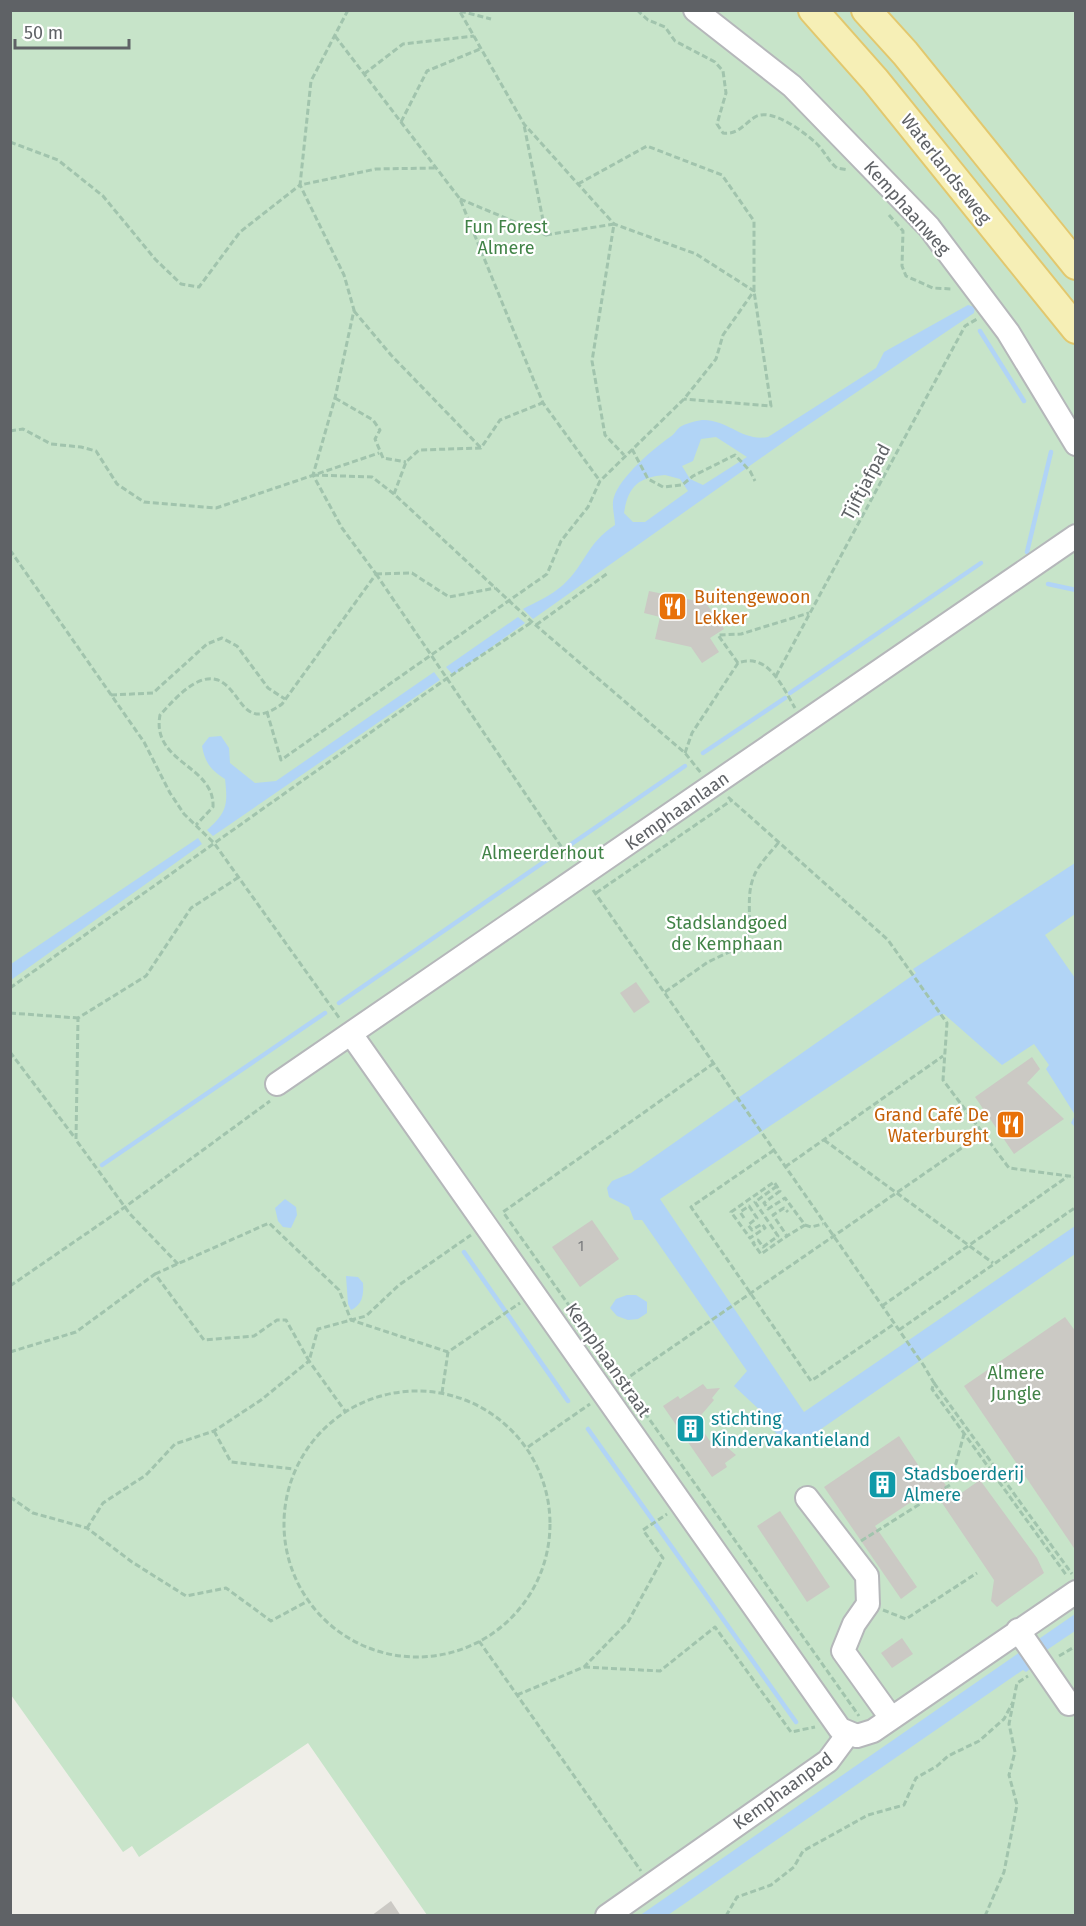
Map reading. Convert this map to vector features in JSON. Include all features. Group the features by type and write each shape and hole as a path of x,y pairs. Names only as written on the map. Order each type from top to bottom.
{"main road":[{"name":"Waterlandseweg","path":"813,10 875,81 1076,329"},
{"path":"866,10 905,54 1076,265"}],"street":[{"name":"Kemphaanweg","path":"695,10 792,86 929,227 1008,332 1076,444"},
{"name":"Kemphaanlaan","path":"280,1082 351,1034 589,885 804,722 1076,536"},
{"name":"Kemphaanstraat","path":"351,1034 485,1225 848,1725"},
{"path":"807,1498 867,1576 868,1604 854,1624 843,1651 891,1718"},
{"path":"848,1725 865,1735 891,1718 1031,1649 1073,1581"},
{"path":"1031,1649 1070,1704"},
{"name":"Kemphaanpad","path":"607,1916 828,1761 848,1725"}],"path":[{"path":"348,10 311,81 300,185 344,275 354,310 390,355 481,448"},
{"path":"637,10 648,20 665,27 675,41 715,62 723,71 726,93 717,124 723,133 731,134 760,115 772,115 817,143 837,168 852,170"},
{"path":"460,11 491,19"},
{"path":"460,11 524,124 614,224 696,254 754,291"},
{"path":"335,36 460,200 543,402 600,482"},
{"path":"364,74 403,44 474,36"},
{"path":"401,122 428,71 480,49"},
{"path":"524,124 546,236"},
{"path":"10,142 58,160 103,196 155,259 181,284 199,287 240,232 300,185 376,169 435,168"},
{"path":"578,184 647,146 722,175 754,221 754,291 771,406 684,399"},
{"path":"460,200 546,236 614,224"},
{"path":"888,210 891,219 903,231 902,266 906,276 933,288 975,289"},
{"path":"614,224 592,361 605,435 624,455"},
{"path":"267,712 281,760 547,574 561,541 588,507 600,482 624,455 684,399 716,359 723,335 754,291"},
{"path":"354,310 335,398 313,476 342,528 376,574 438,669 765,1137 832,1237 1073,1581"},
{"name":"Tjiftjafpad","path":"776,676 965,326 991,310"},
{"path":"335,398 373,420 380,430 375,439 383,458 406,462"},
{"path":"481,448 500,420 543,402"},
{"path":"10,431 23,429 51,444 81,447 96,452 117,483 144,502 216,508 379,453"},
{"path":"394,494 406,462 419,450 481,448"},
{"path":"632,448 648,479 663,487 682,485 693,476 735,455 750,471 755,482"},
{"path":"10,988 446,679 532,622 394,494 372,477 313,476"},
{"path":"10,550 144,742 170,793 184,814 214,843 351,1034"},
{"path":"376,574 412,573 448,597 496,588"},
{"path":"536,625 608,573"},
{"path":"196,825 213,807 214,796 203,781 163,743 158,727 160,715 189,688 202,681 216,679 250,711 260,714 267,712 285,699 376,574"},
{"path":"738,663 718,635 741,634 811,613"},
{"path":"111,695 153,693 207,644 222,639 237,646 268,688 285,699"},
{"path":"685,753 692,733 738,663 748,659 760,662 776,676 804,722"},
{"path":"589,885 732,800"},
{"path":"665,993 708,962 744,945 751,930 748,907 754,876 779,842"},
{"path":"10,1012 78,1018 146,976 191,908 239,877"},
{"path":"901,957 947,1023 943,1080 1009,1168 1076,1177"},
{"path":"76,1140 78,1018"},
{"path":"10,1052 125,1207 178,1264"},
{"path":"785,1167 944,1056"},
{"name":"Kemphaanstraat","path":"714,1064 503,1212 848,1725"},
{"path":"10,1286 125,1207 278,1095 280,1082"},
{"path":"705,1325 982,1134"},
{"path":"824,1140 993,1263"},
{"path":"774,1150 691,1207 750,1294 812,1381 894,1324"},
{"path":"882,1306 1069,1176"},
{"path":"744,1218 740,1212 749,1206 757,1218 748,1225 752,1230 762,1224 765,1228 750,1238 731,1212 774,1182 780,1191 764,1203 768,1209 785,1198 805,1225 811,1227 823,1224"},
{"path":"777,1186 755,1202 778,1236 763,1247 758,1240 753,1243 761,1254 805,1225"},
{"path":"899,1330 1076,1207"},
{"path":"787,1236 773,1215 784,1208 788,1212"},
{"path":"745,1213 751,1209"},
{"path":"10,1352 76,1332 155,1274 269,1223 339,1290 351,1320 448,1352"},
{"path":"87,1528 103,1503 146,1475 175,1444 214,1431 261,1400 309,1361 318,1329 366,1316 399,1285 485,1225"},
{"path":"771,1236 776,1233"},
{"path":"155,1274 204,1340 254,1336 277,1320 286,1320 309,1361 345,1411"},
{"path":"442,1393 448,1352 512,1309"},
{"path":"934,1383 932,1389 1073,1581"},
{"path":"411,1389 442,1393 466,1399 502,1420 528,1447 544,1483 549,1502 551,1521 546,1557 533,1592 511,1619 479,1641 451,1653 404,1658 386,1654 341,1635 306,1602 289,1563 285,1517 294,1469 312,1437 345,1411 381,1395 411,1389"},
{"path":"214,1431 231,1462 294,1469"},
{"path":"847,1550 950,1485 964,1434"},
{"path":"10,1497 33,1512 87,1528 132,1562 186,1596 226,1588 271,1621 306,1602"},
{"path":"517,1695 584,1667 628,1622 663,1558 643,1530 661,1518"},
{"path":"868,1604 906,1619 977,1573"},
{"path":"584,1667 660,1671 715,1627 791,1732 848,1725"},
{"path":"479,1641 651,1885"},
{"path":"985,1916 1004,1872 1017,1805 1009,1775 1015,1752 1009,1724 1017,1683 1031,1649 1076,1646"},
{"path":"726,1916 737,1897 771,1885 794,1867 803,1851 868,1815 904,1805 916,1778 937,1766 948,1756 979,1741 1004,1719 1013,1702"}],"green space":[{"name":"Almeerderhout","path":"10,11 1075,11 1075,1915 427,1915 308,1743 139,1857 132,1846 123,1852 11,1695"}],"water":[{"path":"968,305 975,307 974,313 802,429 533,619 523,609 554,592 571,577 598,539 615,525 613,500 617,489 638,464 680,427 699,420 711,421 743,434 759,438 768,437 876,368 884,352","holes":["716,437 747,457 703,485 690,479 682,466 693,461 701,439","665,475 680,479 688,491 645,522 633,522 624,513 628,496 632,490 641,481"]},
{"path":"518,617 525,623 453,675 446,667"},
{"path":"434,672 440,680 213,836 207,830 219,818 226,802 225,779 209,766 203,752 202,746 209,737 221,736 229,748 230,763 255,783 276,781"},
{"path":"198,838 202,844 11,980 11,964"},
{"path":"1075,863 1075,914 1045,935 1075,978 1075,1115 1046,1069 1049,1065 1034,1044 1002,1065 944,1014 936,1016 660,1199 804,1412 1075,1226 1075,1254 792,1449 761,1418 764,1414 734,1386 747,1371 642,1220 634,1220 629,1207 609,1197 607,1188 612,1181 631,1173 916,973 913,969"},
{"path":"1075,1115 1075,1127 1071,1123"},
{"path":"285,1199 296,1207 297,1215 291,1228 283,1227 278,1221 275,1208"},
{"path":"346,1276 358,1277 363,1283 362,1299 351,1310 348,1304"},
{"path":"636,1295 647,1302 647,1313 638,1319 628,1320 617,1316 610,1308 616,1299"},
{"path":"1075,1614 1075,1631 1032,1660 1035,1665 1026,1672 1023,1670 1014,1676 668,1915 639,1916"}],"building":[{"path":"649,591 706,603 724,629 710,638 719,652 702,663 691,647 655,639 660,617 644,613"},
{"path":"636,982 650,1002 634,1013 620,993"},
{"path":"1032,1057 1040,1069 1027,1083 1064,1119 1014,1154 975,1097"},
{"path":"592,1220 619,1259 580,1287 552,1247"},
{"name":"Almere Jungle","path":"1065,1317 1076,1332 1076,1551 964,1386"},
{"name":"stichting Kindervakantieland","path":"703,1384 707,1389 720,1388 712,1398 714,1400 696,1421 710,1441 715,1437 736,1455 725,1463 727,1467 712,1477 663,1406 678,1396 680,1399"},
{"path":"899,1436 924,1474 934,1467 954,1498 980,1480 1037,1558 1044,1573 997,1607 991,1601 994,1580 932,1488 875,1526 917,1587 901,1599 824,1487"},
{"path":"780,1511 830,1587 807,1602 757,1526"},
{"path":"902,1638 913,1654 892,1668 881,1653"},
{"path":"391,1901 401,1916 371,1916"}],"waterway":[{"path":"980,331 1024,401"},
{"path":"1027,552 1051,452"},
{"path":"790,693 981,563"},
{"path":"1048,584 1076,590"},
{"path":"703,753 785,698"},
{"path":"570,845 685,766"},
{"path":"339,1003 557,853"},
{"path":"102,1165 325,1013"},
{"path":"464,1252 568,1401"},
{"path":"588,1429 796,1722"}],"place":[{"name":"Buitengewoon Lekker","path":"673,607"},
{"name":"Grand Café De Waterburght","path":"1010,1125"},
{"name":"stichting Kindervakantieland","path":"690,1429"},
{"name":"Stadsboerderij Almere","path":"883,1484"}],"park label":[{"name":"Fun Forest Almere","path":"506,237"},
{"name":"Stadslandgoed de Kemphaan","path":"727,933"}]}
